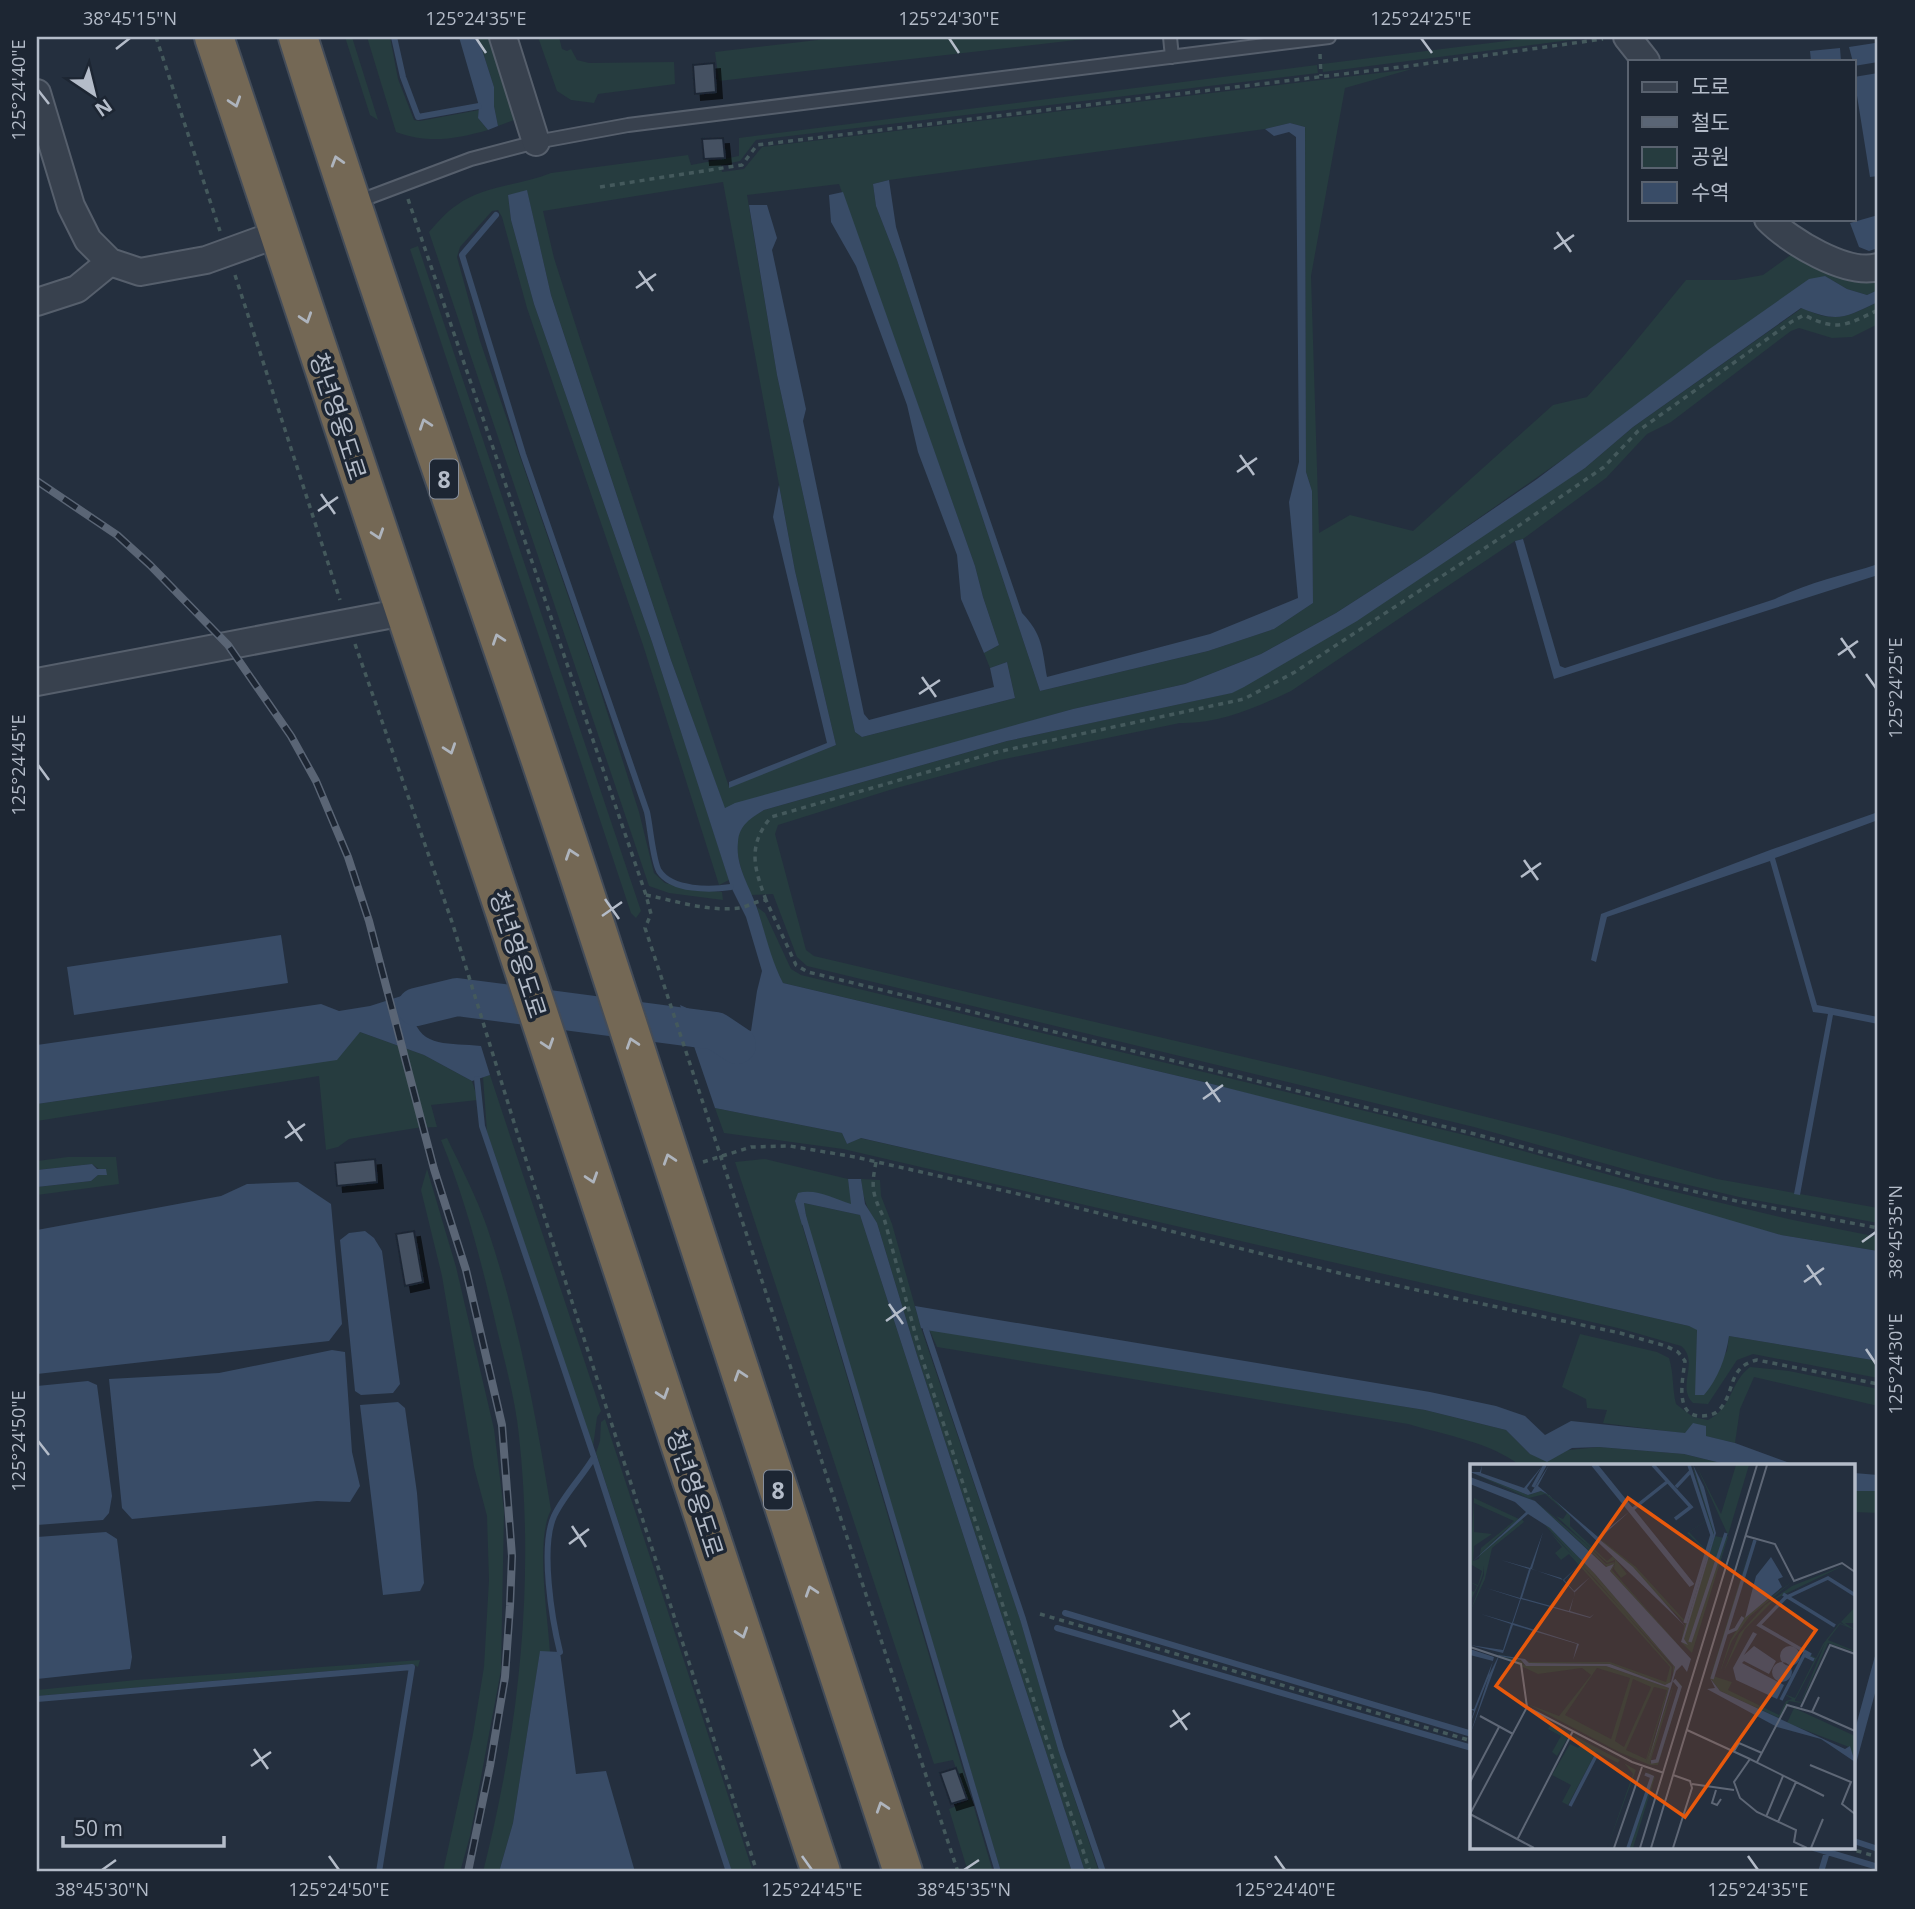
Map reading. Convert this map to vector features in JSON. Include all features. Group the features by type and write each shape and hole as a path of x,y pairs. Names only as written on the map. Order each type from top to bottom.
{"highway":[{"name":"청년영웅도로","path":"214,37 505,909 821,1872"},
{"name":"8","path":"298,37 351,205 593,919 903,1872"}],"street":[{"path":"503,37 536,142"},
{"path":"1617,38 1645,60"},
{"path":"37,93 71,206 88,240 110,262 141,272 206,260 278,234"},
{"path":"1769,220 1826,258 1850,267 1878,267"},
{"path":"37,302 77,289 110,262"},
{"path":"37,682 404,612"}],"lane":[{"path":"1170,37 1172,57"},
{"path":"351,205 471,159 536,142 628,125 1324,37"}],"path":[{"path":"156,37 347,624 452,922 516,1129 757,1872"},
{"path":"1321,76 1324,37"},
{"path":"600,187 742,165 757,145 1617,38"},
{"path":"403,184 646,895 651,914 645,928 958,1872"},
{"path":"1878,310 1846,325 1824,325 1804,315 1791,322 1638,431 1594,474 1295,672 1244,699 997,752 771,817 761,830 754,851 755,870 766,900 796,965 808,972 1475,1134 1644,1180 1878,1228"},
{"path":"646,895 715,909 743,908 755,901 766,900"},
{"path":"674,1172 751,1147 790,1146 876,1162 1054,1202 1351,1276 1620,1333 1678,1352 1685,1361 1681,1396 1687,1411 1696,1416 1710,1416 1720,1409 1735,1374 1744,1363 1757,1360 1878,1384"},
{"path":"876,1162 872,1187 874,1198 884,1218 921,1354 1090,1872"},
{"path":"1040,1614 1470,1740"},
{"path":"1854,1850 1878,1857"}],"green space":[{"path":"345,37 352,37 378,120 370,115"},
{"path":"367,37 390,37 398,79 414,120 479,110 478,118 488,130 442,139 420,138 396,132"},
{"path":"478,37 497,37 519,114 514,120 498,126 494,87"},
{"path":"538,37 559,37 562,49 571,49 577,60 589,63 674,62 675,84 598,94 594,103 571,100 557,91"},
{"path":"843,37 1102,37 719,81 715,52"},
{"path":"1537,37 1593,37 1323,72 1322,64"},
{"path":"1317,65 1318,73 756,140 740,161 721,165 722,172 744,169 762,147 1412,69 1345,88 1311,276 1319,533 1350,515 1413,531 1553,405 1587,397 1686,280 1735,280 1763,275 1799,249 1878,273 1878,290 1867,295 1847,289 1825,276 1426,555 1336,613 1261,654 1185,684 1073,709 725,809 671,660 551,295 527,191 508,195 511,220 534,304 652,642 729,880 719,885 643,645 527,308 498,210 492,211 460,247 457,257 480,341 595,674 639,812 654,873 665,883 689,889 722,892 723,900 669,893 649,886 429,232 457,205 490,190 551,173 688,155 691,165 739,156 739,138","holes":["1290,123 1305,127 1306,472 1312,491 1313,603 1274,629 1208,651 1040,691 897,260 876,206 873,184 1265,129","723,182 795,571 836,745 729,787 582,345 554,258 543,211","839,184 975,566 999,645 984,653 990,668 1007,662 1015,698 862,737 855,732 777,375 747,195"]},
{"path":"418,246 641,911 636,918 631,913 410,249"},
{"path":"1878,302 1878,324 1852,337 1832,338 1799,328 1791,331 1671,422 1647,434 1606,478 1523,539 1515,541 1291,691 1223,718 1180,723 1000,760 893,789 778,825 775,834 806,950 814,956 1325,1076 1558,1135 1717,1179 1878,1208 1878,1223 1739,1197 1642,1174 1474,1127 807,966 797,957 773,894 751,895 739,859 738,840 745,823 764,810 1007,741 1231,693 1585,468 1633,427 1802,308 1824,316 1841,317"},
{"path":"757,907 765,913 791,969 801,975 1473,1137 1646,1185 1878,1237 1878,1251 1781,1235 1208,1083 783,983 772,961"},
{"path":"360,1032 424,1055 472,1081 478,1100 431,1105 437,1127 349,1139 338,1147 326,1150 319,1076 37,1121 37,1104 243,1074"},
{"path":"490,1075 601,1411 597,1417 593,1447 487,1132 483,1077"},
{"path":"715,1108 842,1133 847,1144 860,1138 1689,1326 1697,1329 1696,1395 1727,1351 1729,1336 1878,1361 1878,1378 1753,1354 1737,1360 1708,1404 1693,1403 1688,1397 1687,1389 1688,1359 1681,1346 1622,1329 843,1149 724,1133"},
{"path":"447,1138 483,1215 508,1297 532,1403 551,1510 546,1523 543,1559 550,1652 540,1652 513,1823 499,1872 483,1872 506,1765 520,1656 524,1601 524,1491 511,1390 476,1246 441,1140"},
{"path":"68,1157 116,1157 119,1184 37,1195 37,1187 91,1181 98,1175 107,1175 92,1164 37,1170 37,1161"},
{"path":"765,1159 848,1179 852,1205 818,1193 795,1201 993,1872 968,1872 949,1809 968,1801 953,1760 934,1764 735,1162"},
{"path":"427,1169 456,1267 494,1429 504,1511 501,1670 470,1836 460,1872 443,1872 473,1734 484,1667 489,1580 487,1516 474,1467 442,1276 421,1190"},
{"path":"861,1179 880,1180 881,1196 892,1224 921,1328 1021,1622 1058,1749 1099,1872 1085,1872 917,1355 877,1223 866,1202"},
{"path":"804,1203 860,1215 1072,1872 1001,1872 807,1222"},
{"path":"929,1329 1425,1410 1506,1430 1530,1454 1599,1447 1684,1454 1725,1464 1518,1464 1481,1445 1408,1424 937,1347"},
{"path":"1580,1334 1657,1352 1669,1358 1676,1404 1693,1417 1708,1420 1716,1415 1743,1373 1750,1367 1789,1371 1878,1389 1878,1406 1754,1377 1740,1409 1735,1443 1705,1436 1603,1423 1607,1410 1587,1408 1586,1399 1562,1387"},
{"path":"605,1419 753,1872 732,1872 596,1453 601,1422"},
{"path":"1856,1491 1878,1491 1878,1513 1856,1512"},
{"path":"420,1660 418,1667 412,1664 37,1696 37,1690 136,1680"}],"water":[{"path":"459,37 478,37 494,87 498,126 488,130 478,118 479,106"},
{"path":"1875,43 1878,62 1856,66 1849,47"},
{"path":"1840,48 1841,60 1811,60 1810,51"},
{"path":"1878,73 1878,176 1870,177 1856,77"},
{"path":"1290,123 1305,127 1306,472 1312,491 1313,603 1274,629 1208,651 1040,691 897,260 876,206 873,184 889,180 896,227 963,441 1022,613 1034,628 1040,643 1047,677 1210,634 1298,598 1289,502 1299,462 1296,137 1289,132 1274,136 1265,129"},
{"path":"527,190 551,295 671,660 725,808 1073,709 1185,684 1261,654 1336,613 1426,555 1537,479 1708,350 1809,279 1825,276 1847,289 1867,295 1878,290 1878,302 1841,317 1824,316 1801,308 1633,427 1585,468 1357,621 1232,693 1007,741 764,810 743,827 738,851 741,869 783,983 1208,1083 1624,1189 1781,1235 1878,1251 1878,1361 1729,1336 1723,1360 1713,1382 1704,1395 1695,1395 1697,1330 1689,1326 861,1138 847,1144 842,1133 715,1108 680,1005 717,1021 751,1031 762,971 746,917 731,887 652,642 534,304 511,220 508,195"},
{"path":"843,192 975,566 999,645 984,653 961,599 957,555 918,452 907,405 856,266 831,222 829,195"},
{"path":"749,205 767,205 777,238 772,250 806,409 803,421 864,714 869,720 994,687 990,668 1007,662 1015,698 862,737 855,732 777,375"},
{"path":"1878,215 1878,248 1869,251 1859,247 1850,223"},
{"path":"779,485 795,571 836,745 729,788 729,782 827,743 773,517"},
{"path":"1523,539 1560,666 1565,668 1878,564 1878,575 1554,679 1515,541"},
{"path":"1878,812 1878,820 1775,858 1817,1005 1878,1017 1878,1024 1833,1015 1800,1195 1794,1194 1828,1014 1813,1012 1770,861 1607,917 1596,962 1591,960 1601,914"},
{"path":"281,935 288,983 74,1015 67,967"},
{"path":"462,987 470,1014 412,1011 415,1024 428,1038 437,1042 481,1046 490,1075 472,1081 424,1055 360,1032 337,1060 37,1104 37,1045 321,1004 339,1011 370,1006 414,992"},
{"path":"92,1164 97,1169 106,1169 107,1175 98,1175 91,1181 37,1187 37,1170"},
{"path":"848,1179 861,1179 865,1204 877,1223 917,1355 1085,1872 1072,1872 860,1215 804,1203 807,1222 802,1225 795,1201 798,1193 818,1193 851,1204"},
{"path":"298,1182 331,1204 342,1324 329,1341 37,1374 37,1230 221,1196 247,1184"},
{"path":"365,1231 374,1238 382,1251 400,1384 393,1393 361,1395 355,1391 340,1240 349,1233"},
{"path":"915,1306 1430,1392 1496,1406 1525,1416 1545,1435 1571,1421 1685,1433 1693,1423 1706,1426 1706,1436 1735,1443 1793,1464 1725,1464 1684,1454 1599,1447 1572,1448 1547,1462 1530,1454 1506,1430 1425,1410 921,1328"},
{"path":"332,1350 345,1352 352,1452 360,1486 350,1502 317,1501 132,1519 122,1508 109,1379 219,1373"},
{"path":"88,1381 97,1385 112,1496 109,1513 103,1520 37,1525 37,1386"},
{"path":"398,1402 405,1408 417,1493 424,1583 420,1591 383,1595 360,1405"},
{"path":"1856,1473 1878,1475 1878,1491 1856,1491"},
{"path":"106,1532 117,1539 132,1657 130,1669 37,1679 37,1537"},
{"path":"1878,1645 1878,1682 1856,1764 1856,1726"},
{"path":"540,1651 560,1652 576,1774 606,1771 635,1872 499,1872 513,1823"}],"building":[{"path":"714,63 716,92 695,94 693,65"},
{"path":"723,138 725,158 704,159 702,139"},
{"path":"375,1159 377,1182 337,1186 335,1163"},
{"path":"414,1231 423,1282 405,1286 396,1234"},
{"path":"956,1768 967,1799 951,1804 940,1773"}],"waterway":[{"path":"394,37 403,77 418,117 479,106"},
{"path":"496,215 462,255 523,454 647,812 657,866 665,878 682,886 703,889 731,887"},
{"path":"416,1007 457,997 716,1031 737,1045"},
{"path":"477,1079 482,1126 594,1457 729,1872"},
{"path":"803,1216 998,1872"},
{"path":"926,1330 1023,1619 1061,1749 1103,1872"},
{"path":"560,1652 549,1584 550,1529 558,1508 594,1457"},
{"path":"1065,1613 1470,1733"},
{"path":"1057,1628 1470,1747"},
{"path":"37,1699 412,1667 379,1872"},
{"path":"1856,1842 1878,1849"},
{"path":"1821,1850 1878,1867"},
{"path":"1821,1872 1827,1852"}],"railway":[{"path":"37,481 117,535 228,645 291,736 316,781 348,857 369,921 434,1169 466,1270 502,1425 512,1556 505,1677 468,1872"}]}
